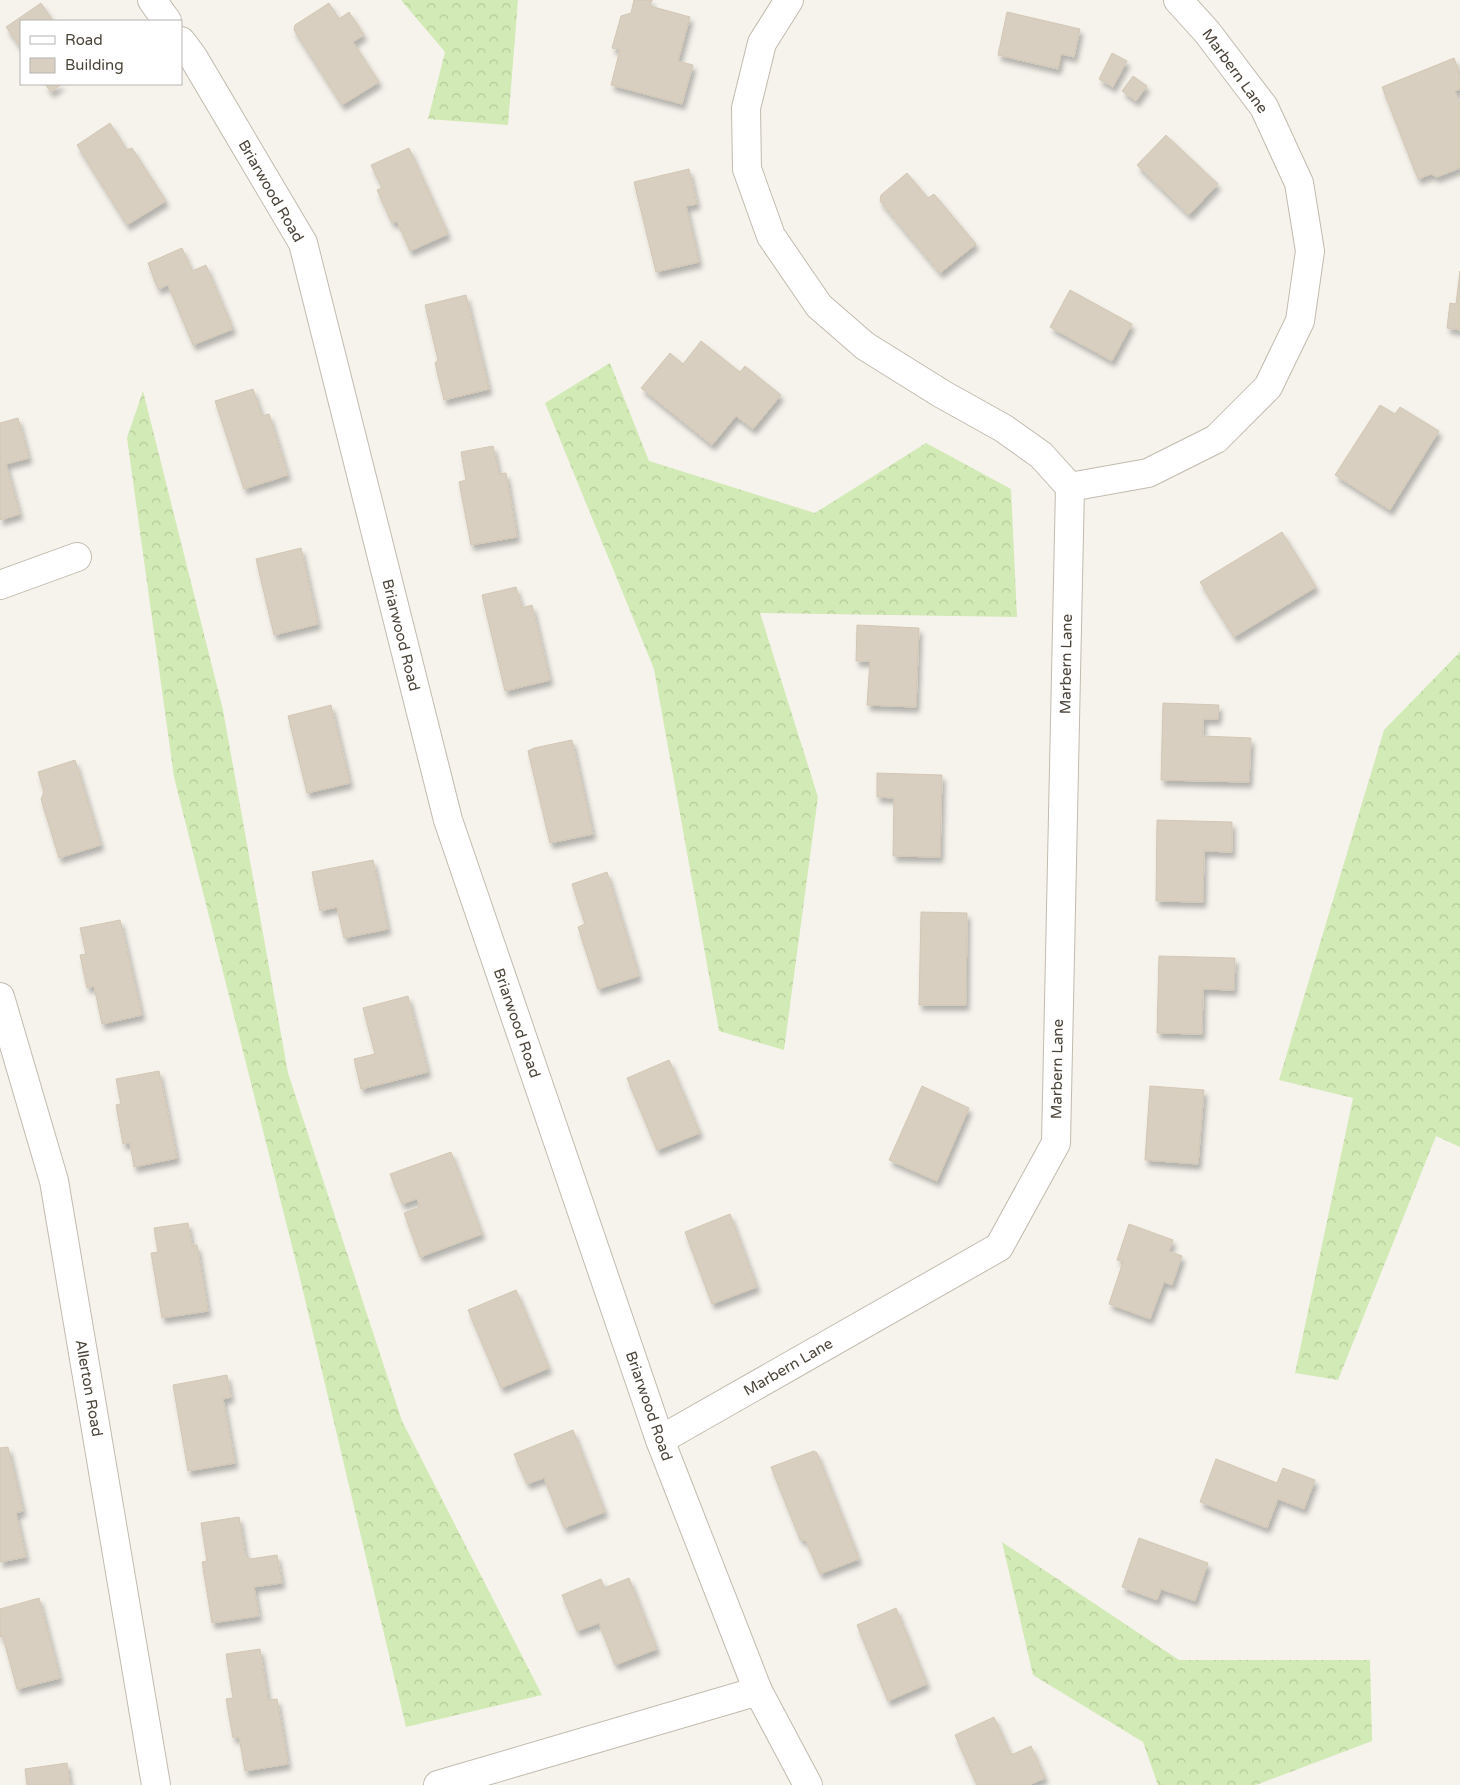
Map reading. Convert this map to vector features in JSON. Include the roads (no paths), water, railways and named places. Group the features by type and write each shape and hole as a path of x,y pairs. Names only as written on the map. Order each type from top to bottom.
{"street":[{"path":"152,0 166,20"},
{"path":"789,0 762,43 746,108 747,169 771,236 819,306 865,346 942,394 1003,428 1041,455 1070,487"},
{"name":"Marbern Lane","path":"660,1440 999,1247 1056,1143 1070,487 1148,473 1216,439 1268,387 1300,321 1310,251 1299,183 1264,107 1207,32 1178,0"},
{"name":"Briarwood Road","path":"182,42 193,57 303,242 448,820 660,1440 758,1691 808,1785"},
{"path":"0,585 77,557"},
{"name":"Allerton Road","path":"0,997 54,1180 156,1785"},
{"path":"438,1785 758,1691"}]}
